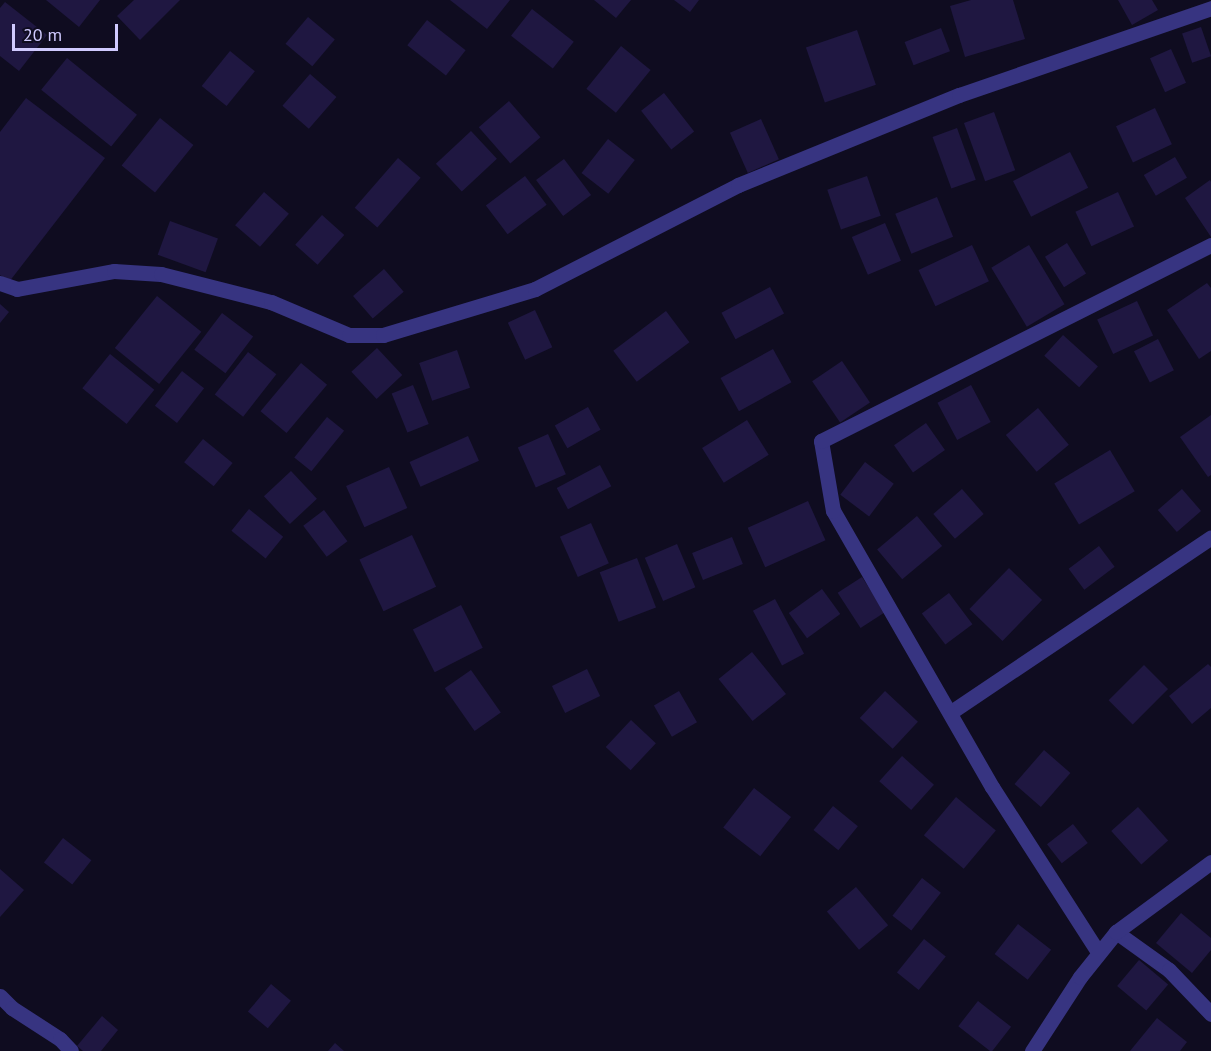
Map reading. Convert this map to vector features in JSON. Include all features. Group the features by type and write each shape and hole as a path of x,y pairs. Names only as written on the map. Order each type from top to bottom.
{"street":[{"path":"0,283 17,289 114,271 161,274 271,302 349,335 383,335 535,289 749,181 959,94 1211,8"},
{"path":"1098,952 992,787 951,712 833,511 821,441 1211,245"},
{"path":"951,712 1211,537"},
{"path":"1032,1051 1098,952 1116,932 1211,862"},
{"path":"1116,932 1169,970 1211,1014"},
{"path":"0,996 12,1008 60,1040 71,1051"}],"building":[{"path":"46,0 100,0 79,27"},
{"path":"134,0 180,0 140,40 117,16"},
{"path":"450,0 510,0 487,29"},
{"path":"594,0 631,0 616,18"},
{"path":"674,0 699,0 690,12"},
{"path":"971,0 1013,0 1025,39 965,57 950,6"},
{"path":"1118,0 1152,0 1158,10 1132,25"},
{"path":"5,2 47,35 19,71 0,56 0,8"},
{"path":"532,9 574,42 553,68 511,36"},
{"path":"308,17 335,39 312,66 286,44"},
{"path":"427,20 466,50 446,75 407,45"},
{"path":"1201,27 1211,56 1192,63 1182,34"},
{"path":"941,28 950,51 914,65 905,42"},
{"path":"857,30 876,85 825,102 806,48"},
{"path":"621,46 651,70 616,113 586,89"},
{"path":"1171,49 1186,83 1165,92 1150,58"},
{"path":"230,51 255,71 227,106 202,86"},
{"path":"67,58 137,115 111,147 41,90"},
{"path":"310,74 336,97 309,129 282,106"},
{"path":"664,93 694,132 671,149 641,111"},
{"path":"26,98 105,158 9,282 0,275 0,132"},
{"path":"509,101 540,137 510,163 479,127"},
{"path":"1155,108 1172,144 1133,162 1116,126"},
{"path":"994,112 1015,170 985,181 964,123"},
{"path":"160,118 193,145 155,192 122,165"},
{"path":"761,119 779,159 748,173 730,133"},
{"path":"957,128 976,180 951,189 933,137"},
{"path":"471,131 497,159 462,192 436,164"},
{"path":"608,139 635,160 608,194 582,173"},
{"path":"1070,152 1088,188 1031,217 1013,181"},
{"path":"1175,157 1187,178 1156,196 1144,175"},
{"path":"398,158 421,178 377,227 355,208"},
{"path":"564,159 591,195 563,216 536,180"},
{"path":"525,176 547,205 508,234 486,205"},
{"path":"867,176 881,216 841,229 827,190"},
{"path":"1210,180 1211,182 1211,237 1185,198"},
{"path":"264,192 289,214 260,247 235,225"},
{"path":"1118,192 1134,226 1091,246 1075,212"},
{"path":"937,197 953,237 911,254 895,214"},
{"path":"322,215 344,235 318,265 295,245"},
{"path":"170,221 218,238 206,272 158,255"},
{"path":"885,223 901,261 868,275 852,237"},
{"path":"1067,243 1086,274 1064,287 1045,257"},
{"path":"972,245 989,281 935,306 919,270"},
{"path":"1029,245 1065,304 1027,327 991,268"},
{"path":"384,269 404,292 373,319 353,296"},
{"path":"1207,283 1211,288 1211,351 1199,359 1167,310"},
{"path":"770,287 784,313 736,339 721,313"},
{"path":"157,296 201,332 159,384 115,348"},
{"path":"1137,301 1153,335 1113,354 1097,320"},
{"path":"0,304 9,312 0,323"},
{"path":"535,310 552,347 525,360 508,323"},
{"path":"666,311 689,342 637,382 613,351"},
{"path":"222,313 253,336 225,373 194,350"},
{"path":"1063,335 1098,366 1079,387 1044,356"},
{"path":"1158,339 1174,370 1150,382 1134,351"},
{"path":"377,348 402,375 377,399 351,372"},
{"path":"773,349 791,382 739,411 721,378"},
{"path":"457,350 470,388 432,401 419,363"},
{"path":"248,352 276,374 243,417 215,395"},
{"path":"110,354 154,390 127,424 82,388"},
{"path":"842,361 870,402 840,423 812,381"},
{"path":"301,363 327,385 287,433 261,411"},
{"path":"182,371 204,388 177,423 155,406"},
{"path":"413,385 429,424 407,433 392,394"},
{"path":"971,385 991,422 957,440 937,403"},
{"path":"588,407 601,430 567,448 555,425"},
{"path":"1038,408 1069,445 1037,472 1006,435"},
{"path":"1211,415 1211,475 1208,477 1180,437"},
{"path":"327,417 344,431 311,471 294,457"},
{"path":"747,420 769,455 724,483 702,448"},
{"path":"926,423 945,450 913,472 894,445"},
{"path":"548,434 566,474 536,488 518,447"},
{"path":"468,436 479,461 421,487 410,462"},
{"path":"203,439 233,463 214,486 184,462"},
{"path":"1110,450 1135,491 1079,525 1054,483"},
{"path":"865,462 894,484 869,516 840,495"},
{"path":"600,465 611,486 568,509 557,488"},
{"path":"389,467 407,508 364,527 346,486"},
{"path":"291,471 317,499 290,524 264,496"},
{"path":"962,489 984,514 955,539 933,514"},
{"path":"1182,489 1201,511 1177,532 1158,510"},
{"path":"808,501 825,540 765,567 748,528"},
{"path":"249,509 283,537 266,558 231,531"},
{"path":"324,510 347,541 327,557 303,526"},
{"path":"917,516 942,546 902,579 877,549"},
{"path":"591,523 609,563 578,577 560,537"},
{"path":"412,535 436,587 384,611 359,560"},
{"path":"732,537 743,564 703,580 692,553"},
{"path":"677,544 695,587 663,601 645,558"},
{"path":"1099,546 1115,567 1084,590 1069,569"},
{"path":"637,558 656,607 619,622 600,572"},
{"path":"1009,568 1042,600 1002,641 969,609"},
{"path":"862,577 885,612 861,628 838,593"},
{"path":"822,589 840,614 807,638 789,613"},
{"path":"949,593 972,624 945,645 922,613"},
{"path":"775,599 804,654 782,665 753,611"},
{"path":"461,605 483,648 435,672 413,630"},
{"path":"752,652 786,694 753,721 719,679"},
{"path":"1208,664 1211,667 1211,708 1192,724 1169,696"},
{"path":"1144,665 1168,689 1133,724 1109,700"},
{"path":"587,669 600,696 565,713 552,686"},
{"path":"471,670 501,713 475,731 445,688"},
{"path":"679,691 697,722 672,737 654,706"},
{"path":"885,691 918,722 893,749 860,718"},
{"path":"631,720 656,743 631,770 606,747"},
{"path":"1044,750 1070,773 1041,807 1014,784"},
{"path":"902,756 934,785 911,810 879,781"},
{"path":"754,788 791,817 760,856 723,827"},
{"path":"956,797 996,830 964,869 924,835"},
{"path":"833,806 858,826 838,850 813,830"},
{"path":"1138,807 1168,840 1141,865 1111,831"},
{"path":"1073,824 1088,843 1062,863 1047,844"},
{"path":"63,838 91,860 72,885 44,862"},
{"path":"0,869 24,890 0,917"},
{"path":"922,878 941,893 911,931 892,916"},
{"path":"856,887 888,925 859,950 827,911"},
{"path":"1181,913 1211,938 1211,950 1192,973 1156,943"},
{"path":"1018,924 1051,950 1028,980 995,954"},
{"path":"924,939 946,957 919,990 897,972"},
{"path":"1139,960 1168,984 1146,1010 1117,986"},
{"path":"271,984 291,1001 268,1028 248,1012"},
{"path":"978,1001 1011,1027 990,1051 958,1026"},
{"path":"102,1016 118,1030 101,1051 83,1051 77,1046"},
{"path":"1157,1018 1187,1042 1180,1051 1130,1051"},
{"path":"335,1043 344,1051 328,1051"}]}
